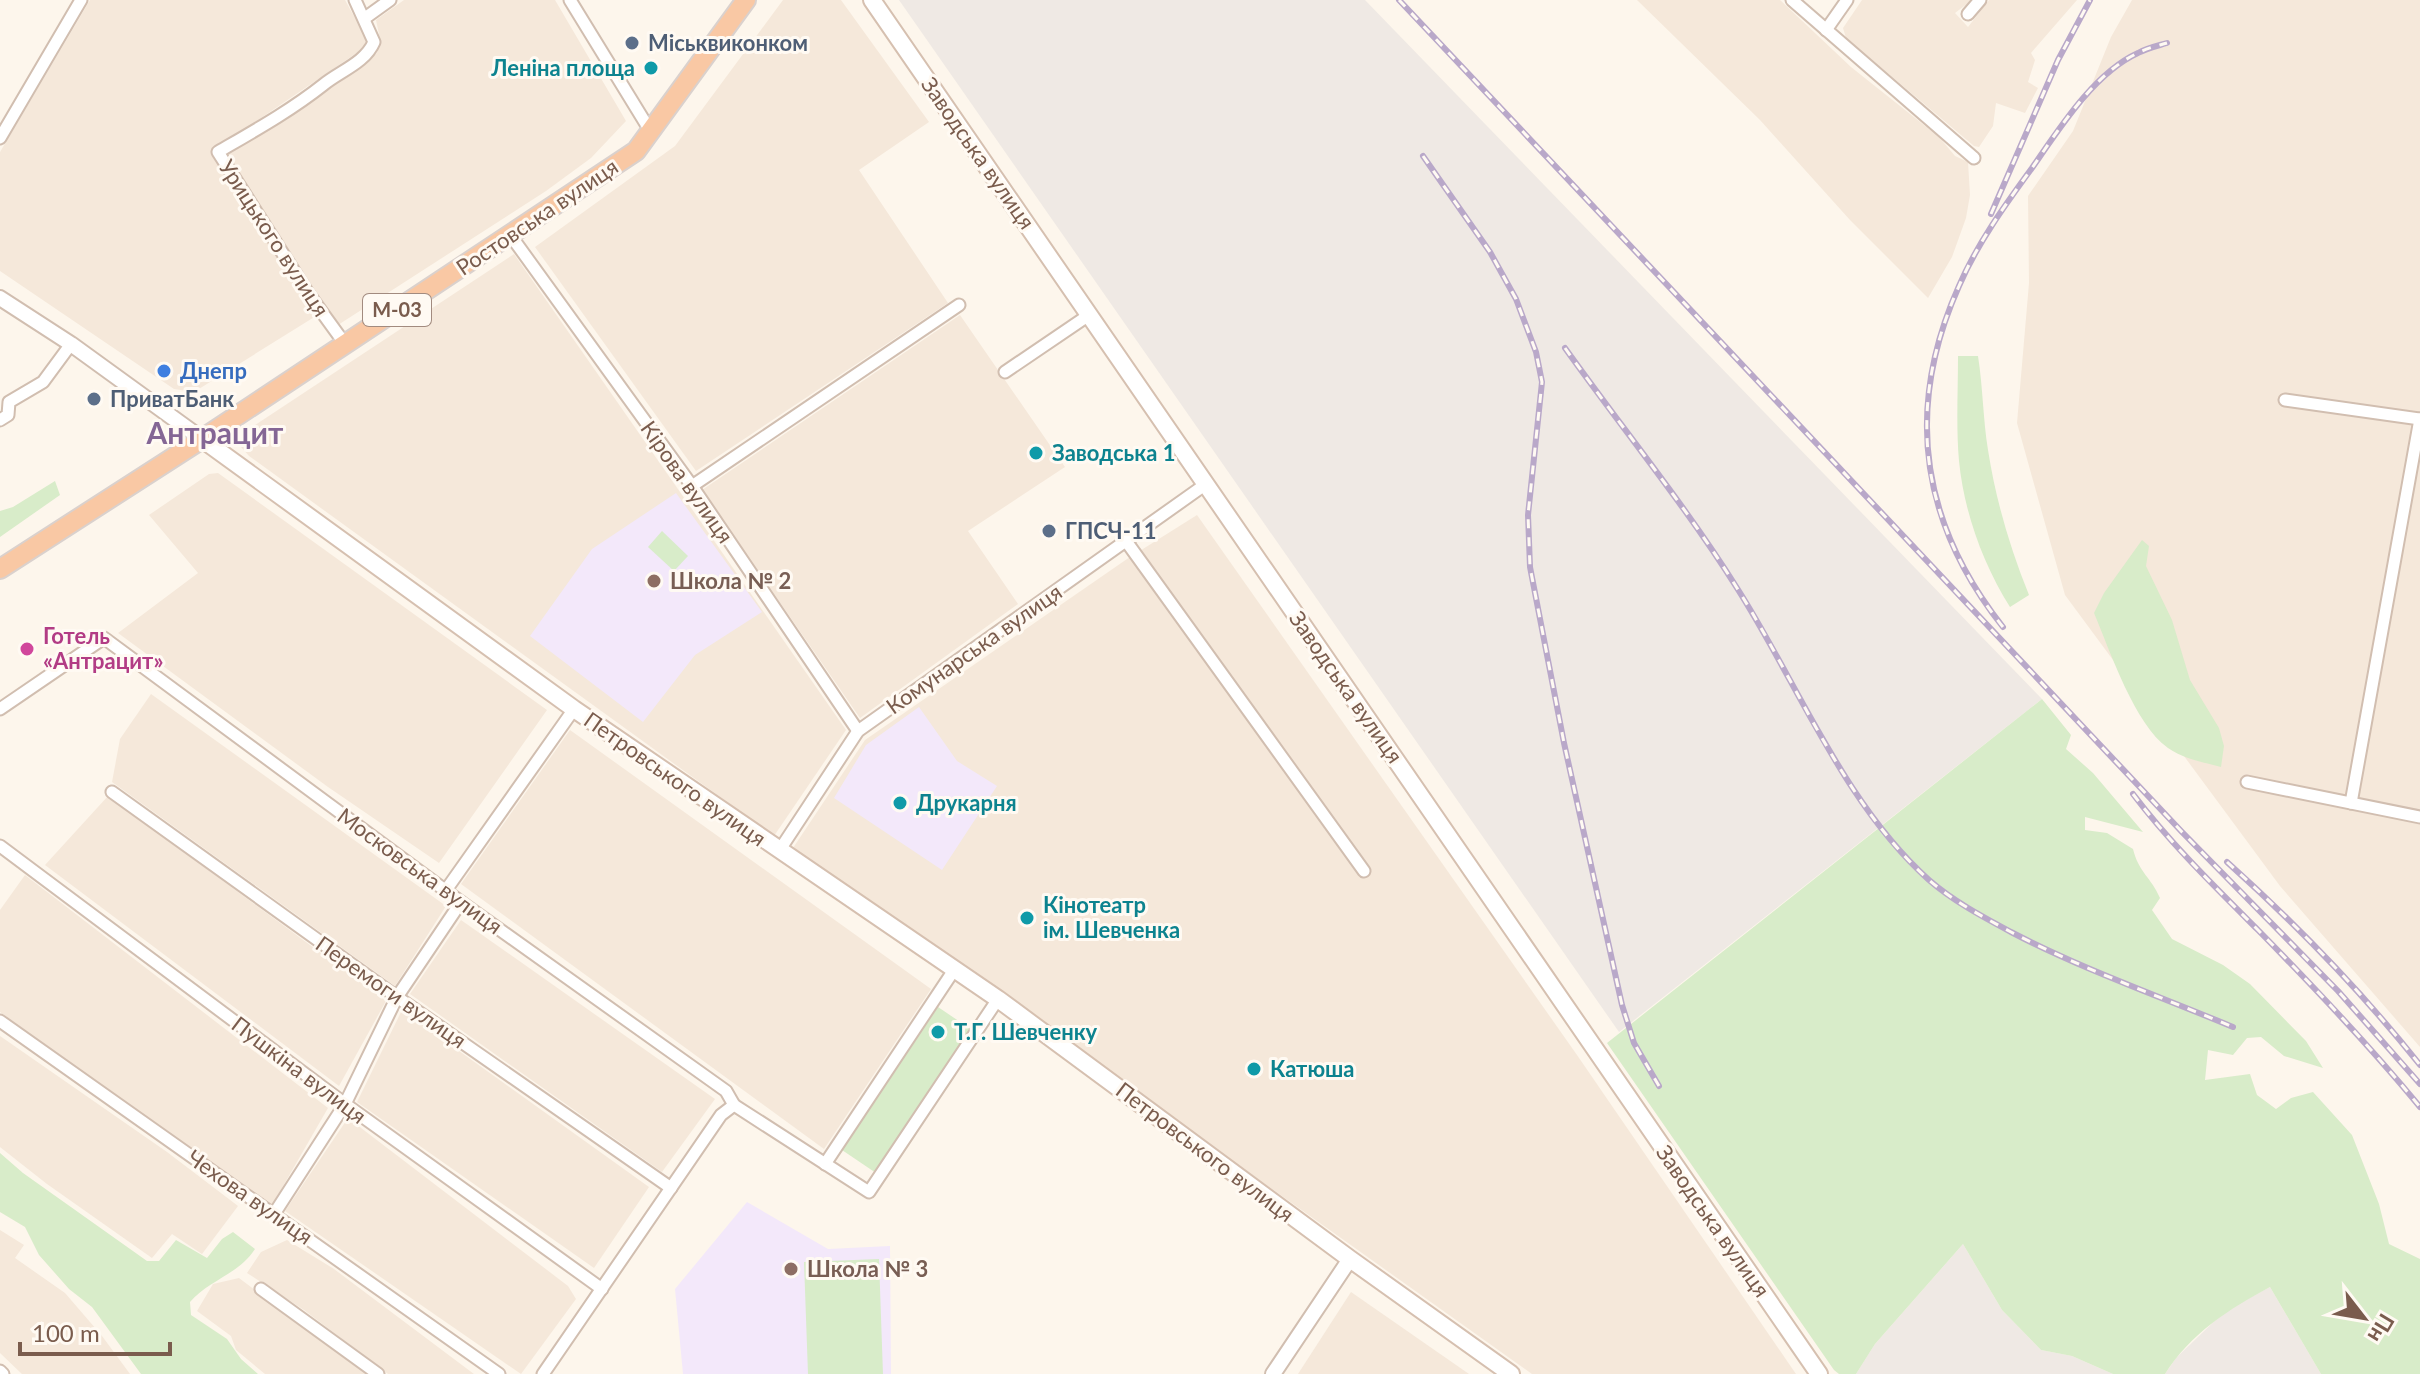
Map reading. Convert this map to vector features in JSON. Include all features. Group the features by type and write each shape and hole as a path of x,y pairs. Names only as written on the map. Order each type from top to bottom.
{"highway":[{"name":"Ростовська вулиця","path":"0,569 636,151 746,0"}],"main road":[{"name":"Заводська вулиця","path":"872,0 1819,1374"},
{"name":"Петровського вулиця","path":"202,439 574,709 998,999 1511,1374"}],"street":[{"path":"0,138 81,0"},
{"path":"355,0 365,18 390,0"},
{"path":"570,0 651,132"},
{"path":"1792,0 1974,158"},
{"path":"1826,30 1847,0"},
{"path":"1968,14 1980,0"},
{"name":"Урицького вулиця","path":"345,344 300,281 218,152 305,100 323,84 369,54 374,42 365,18"},
{"name":"Кірова вулиця","path":"511,236 692,486 858,731"},
{"name":"Петровського вулиця","path":"0,298 71,344 202,439"},
{"path":"692,486 959,305"},
{"path":"1005,372 1089,315"},
{"path":"0,420 8,415 9,402 43,382 71,344"},
{"path":"2285,400 2420,419 2351,803"},
{"name":"Комунарська вулиця","path":"779,851 858,731 1206,484"},
{"path":"1126,541 1364,871"},
{"name":"Московська вулиця","path":"0,709 104,638 461,902 726,1091 734,1105 869,1192 998,999"},
{"path":"446,890 574,709"},
{"path":"2247,782 2420,817"},
{"name":"Перемоги вулиця","path":"112,792 397,997 671,1188"},
{"name":"Пушкіна вулиця","path":"0,846 345,1104 602,1289"},
{"path":"274,1214 345,1104 397,997 461,902"},
{"path":"825,1164 954,970"},
{"name":"Чехова вулиця","path":"0,1021 499,1374"},
{"path":"543,1374 721,1115 734,1105"},
{"path":"1273,1374 1350,1259"},
{"path":"261,1289 378,1374"}],"shaded area":[{"path":"90,0 345,0 365,36 367,46 211,152 316,316 194,392 174,389 0,271 0,152"},
{"path":"404,0 555,0 626,121 591,158 546,191 338,325 224,154 312,101 377,53 380,39 376,20"},
{"path":"783,0 841,0 929,122 859,170 948,303 696,471 535,247 675,146"},
{"path":"899,0 1365,0 2042,699 1619,1032"},
{"path":"1637,0 1780,0 1851,67 1939,137 1955,156 1968,162 1970,195 1966,218 1952,257 1928,298 1850,220 1760,120"},
{"path":"1862,0 1972,0 1955,13 1968,27 1989,0 2077,0 2031,53 2035,60 2028,82 2038,88 2025,113 1996,103 1993,126 1979,147 1846,38 1843,28"},
{"path":"2132,0 2420,0 2420,1047 2280,886 2065,595 2017,423 2029,283 2028,196 2073,131 2111,37"},
{"path":"514,254 846,730 774,836 249,456 234,439"},
{"path":"960,315 1065,467 968,531 1018,604 860,718 702,490"},
{"path":"218,473 547,710 439,863 328,787 118,633 198,573 149,515 209,474"},
{"name":"Школа № 2","path":"676,493 762,612 695,655 643,722 530,636 592,549"},
{"path":"1197,515 1577,1055 1796,1374 1532,1374 793,848 865,740 1127,559"},
{"path":"151,694 446,906 395,986 112,782 120,739"},
{"path":"919,707 957,761 997,786 942,870 834,798 866,745"},
{"path":"570,730 931,989 824,1149 461,884"},
{"path":"108,796 386,1001 339,1086 45,865"},
{"path":"25,875 328,1108 271,1207 0,1012 0,910"},
{"path":"461,920 715,1099 662,1172 410,994"},
{"path":"402,1010 649,1187 594,1268 357,1102"},
{"path":"0,1036 167,1152 238,1206 202,1254 172,1234 152,1258 0,1147"},
{"path":"348,1118 568,1286 576,1299 521,1374 285,1211"},
{"name":"Школа № 3","path":"747,1202 828,1249 890,1246 891,1374 683,1374 675,1289"},
{"path":"0,1230 24,1245 15,1258 65,1293 130,1374 22,1374 0,1353"},
{"path":"287,1240 334,1269 474,1374 388,1374 304,1310 247,1273 261,1252"},
{"path":"1963,1244 2002,1310 2041,1350 2072,1356 2113,1374 1856,1374 1875,1344"},
{"path":"239,1278 367,1374 265,1374 236,1350 231,1336 197,1311 213,1284"},
{"path":"2270,1287 2321,1374 2165,1374 2176,1358 2225,1311"},
{"path":"1351,1292 1469,1374 1298,1374"}],"green space":[{"path":"1958,356 1978,356 1986,438 1995,488 2029,595 2010,607 1983,555 1965,499 1958,448"},
{"path":"55,481 60,495 0,537 0,511 13,507"},
{"path":"662,531 688,556 674,571 648,547"},
{"path":"2142,540 2149,546 2146,566 2172,620 2190,680 2219,728 2224,746 2221,767 2180,755 2156,737 2134,705 2094,613 2104,593"},
{"path":"2042,699 2071,735 2066,749 2093,773 2143,832 2085,817 2085,830 2107,833 2133,849 2138,864 2160,898 2152,910 2172,939 2223,965 2250,984 2306,1041 2323,1068 2284,1056 2261,1037 2247,1038 2233,1055 2208,1050 2205,1080 2250,1074 2257,1095 2276,1109 2291,1098 2313,1092 2352,1135 2379,1204 2389,1244 2420,1259 2420,1374 2321,1374 2270,1287 2240,1304 2198,1335 2165,1374 2113,1374 2072,1356 2041,1350 2002,1310 1963,1244 1875,1344 1856,1374 1839,1374 1607,1043"},
{"path":"938,1007 972,1030 876,1173 842,1150"},
{"path":"0,1153 23,1173 147,1261 159,1261 176,1240 207,1258 222,1239 233,1232 255,1249 241,1265 190,1302 191,1315 227,1339 241,1359 258,1374 141,1374 92,1307 69,1289 39,1255 25,1227 0,1212"},
{"path":"879,1259 883,1374 808,1374 804,1262"}],"railway":[{"path":"1399,0 2182,832 2338,991 2420,1084"},
{"path":"1991,214 2058,60 2090,0"},
{"path":"2003,627 1975,587 1953,547 1938,505 1929,463 1927,420 1931,376 1942,332 1966,270 1983,240 2066,120 2092,88 2122,62 2167,43"},
{"path":"1423,156 1490,252 1516,299 1536,352 1542,382 1528,515 1530,567 1564,743 1622,1005 1634,1043 1659,1086"},
{"path":"1565,348 1717,557 1847,780 1899,850 1948,895 2011,932 2093,970 2233,1027"},
{"path":"2133,794 2177,847 2320,995 2420,1107"},
{"path":"2227,862 2328,960 2420,1065"}],"place":[{"name":"Міськвиконком","path":"632,43"},
{"name":"Леніна площа","path":"651,68"},
{"name":"Днепр","path":"164,371"},
{"name":"ПриватБанк","path":"94,399"},
{"name":"Заводська 1","path":"1036,453"},
{"name":"ГПСЧ-11","path":"1049,531"},
{"name":"Школа № 2","path":"654,581"},
{"name":"Готель «Антрацит»","path":"27,649"},
{"name":"Друкарня","path":"900,803"},
{"name":"Кінотеатр ім. Шевченка","path":"1027,918"},
{"name":"Т.Г. Шевченку","path":"938,1032"},
{"name":"Катюша","path":"1254,1069"},
{"name":"Школа № 3","path":"791,1269"}],"district":[{"name":"Антрацит","path":"215,434"}]}
